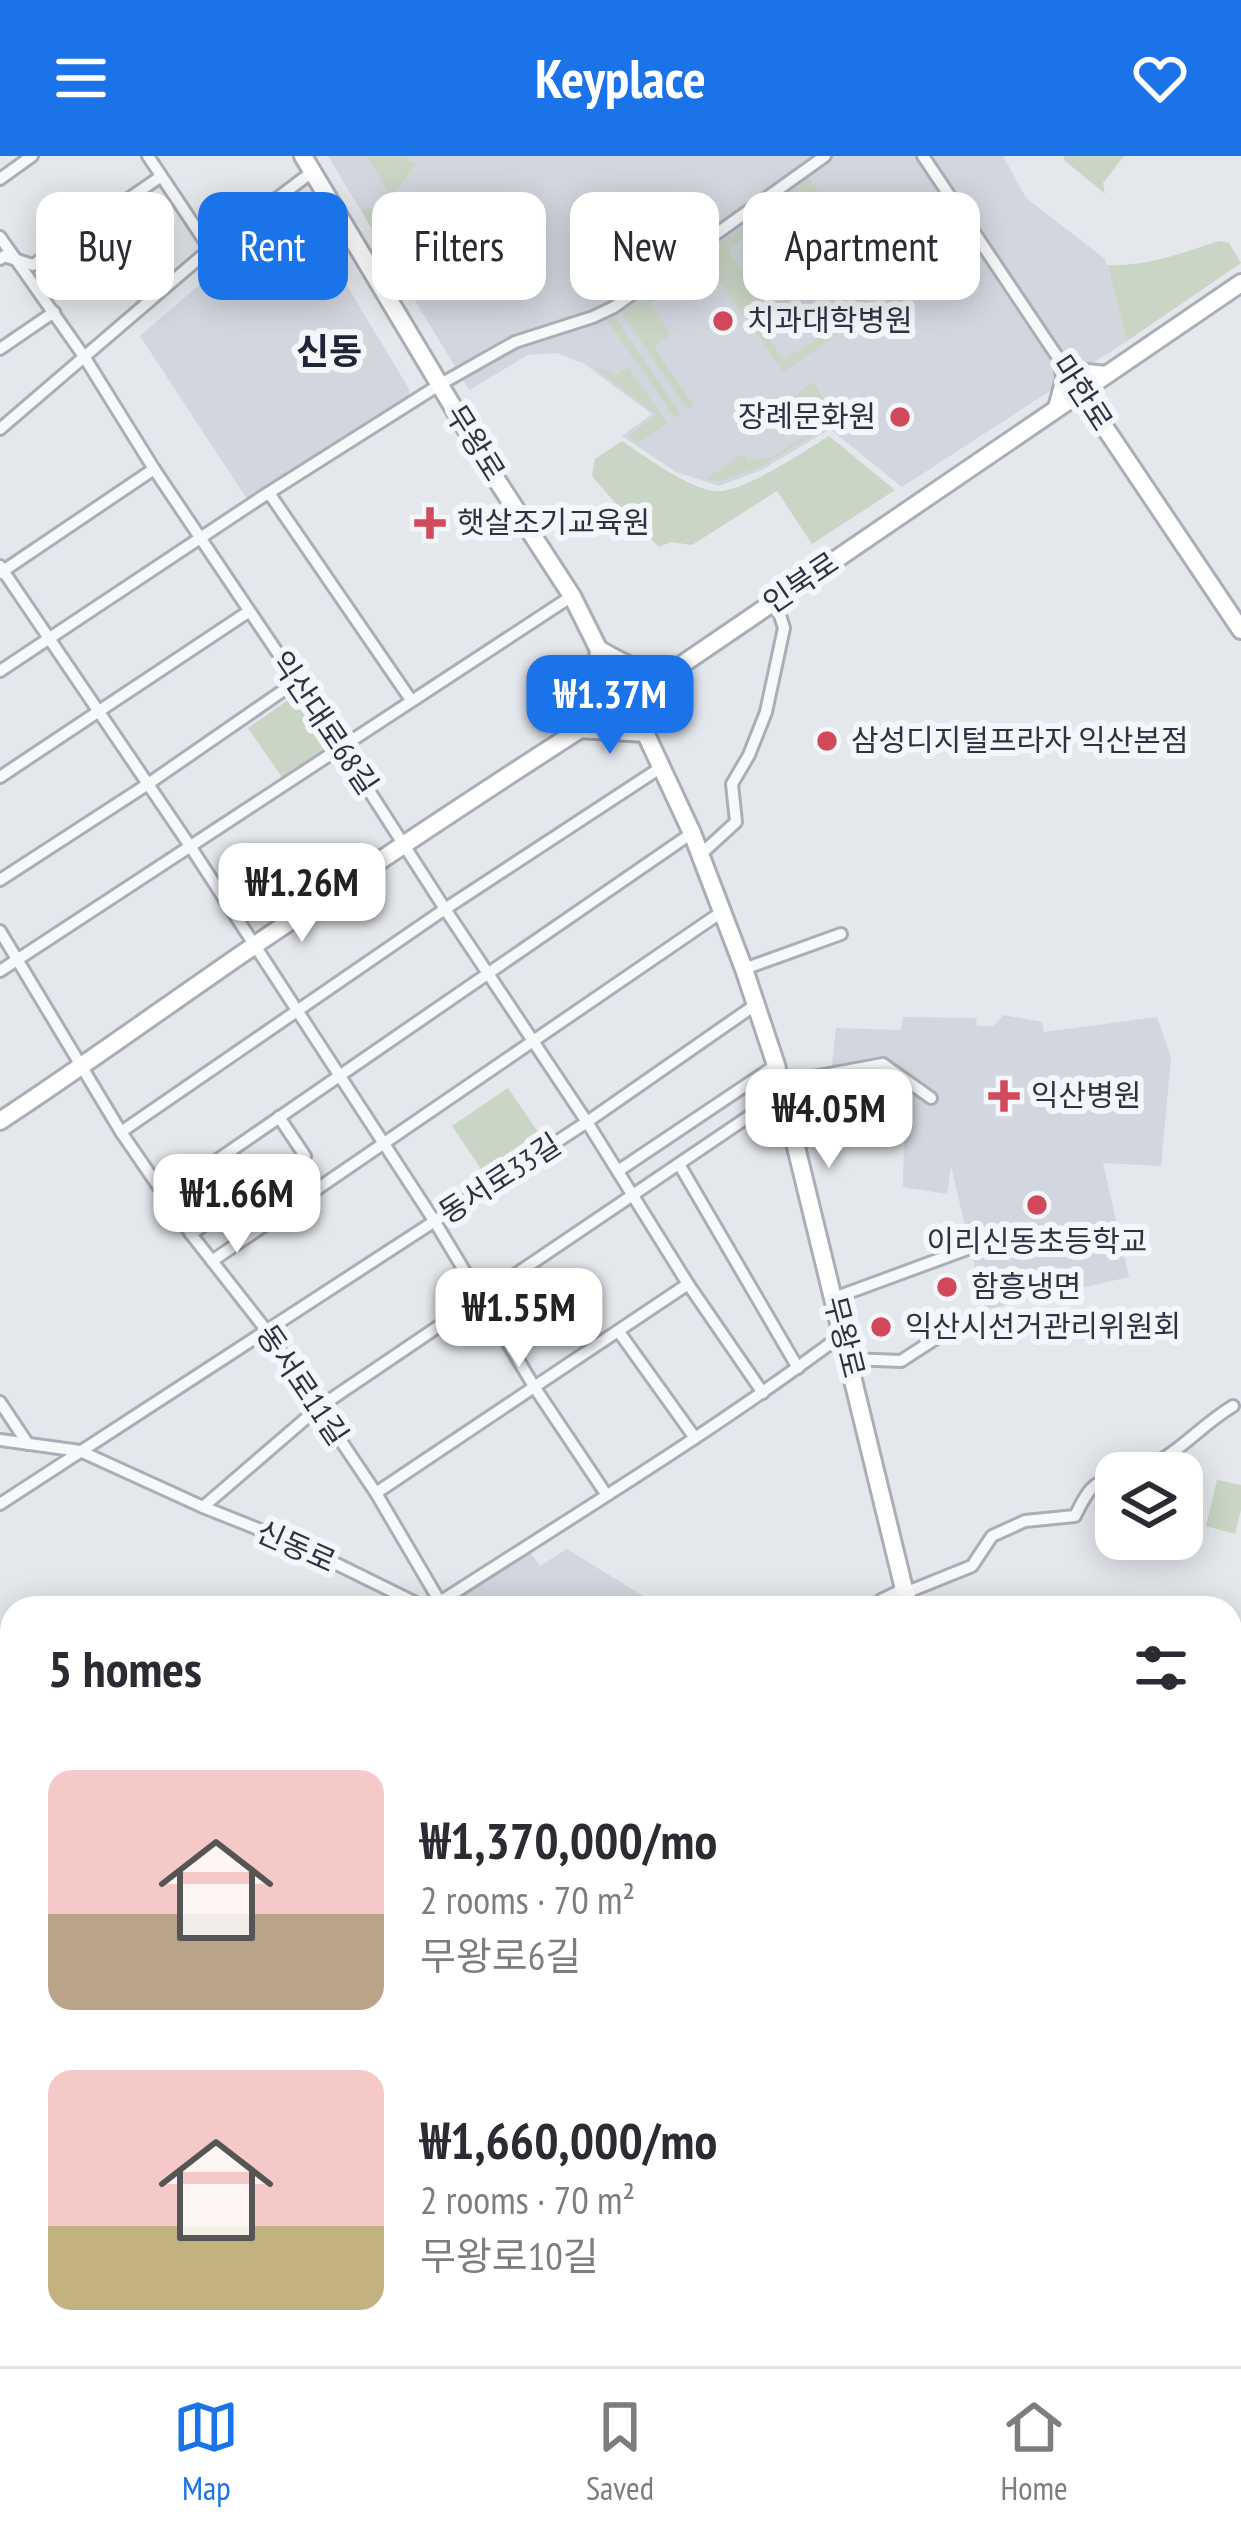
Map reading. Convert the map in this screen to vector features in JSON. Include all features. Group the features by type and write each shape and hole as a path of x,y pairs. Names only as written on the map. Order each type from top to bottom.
{"street":[{"path":"0,179 32,156"},
{"path":"148,156 198,232"},
{"path":"0,654 4,668 268,493 515,342 614,307 825,156"},
{"name":"마한로","path":"923,156 1241,630"},
{"path":"276,192 308,164"},
{"name":"무왕로","path":"308,164 439,386 572,596 663,766 692,833 780,1081 907,1596"},
{"path":"0,259 4,256 33,265 160,177"},
{"name":"익산대로68길","path":"0,237 85,358 587,1122 688,1284 764,1393"},
{"path":"0,429 198,259"},
{"name":"인북로","path":"0,1121 1241,283"},
{"path":"0,349 54,312"},
{"path":"1058,408 1064,367 1107,375"},
{"path":"154,469 1,570 255,945 606,1494"},
{"path":"268,493 411,700"},
{"path":"0,971 572,596"},
{"path":"700,855 736,822 732,784 766,712 784,628 775,600"},
{"path":"0,777 248,612"},
{"path":"646,733 577,729 595,688 599,650 652,674 674,670"},
{"path":"0,880 297,681"},
{"path":"121,1132 663,766"},
{"path":"165,1196 692,833"},
{"path":"212,1261 723,911"},
{"name":"동서로11길","path":"0,931 121,1132 191,1234 267,1331 376,1492 437,1596"},
{"path":"744,969 841,934"},
{"name":"동서로33길","path":"0,1504 587,1122 755,1005"},
{"path":"618,1171 780,1081 884,1064 932,1098"},
{"path":"203,1507 318,1408 679,1164 780,1081"},
{"path":"191,1234 304,1156 279,1117"},
{"path":"679,1164 798,1368"},
{"path":"834,1298 970,1248"},
{"path":"376,1492 688,1284"},
{"path":"619,1332 695,1438"},
{"path":"448,1596 764,1393 843,1334"},
{"path":"850,1359 901,1361 938,1336"},
{"path":"0,1402 28,1444"},
{"path":"1176,1452 1233,1406"},
{"name":"신동로","path":"0,1440 80,1451 296,1544 402,1596"},
{"path":"909,1596 973,1566 992,1536 1025,1521 1075,1516 1095,1485"}],"shaded area":[{"path":"328,156 1003,156 1026,198 1105,259 1127,341 902,487 830,429 762,470 719,486 676,472 622,436 652,414 583,363 557,353 528,355 469,390 415,300 546,300 546,192 372,192 372,229"},
{"path":"198,286 198,300 348,300 348,288 409,396 247,499 140,336"},
{"name":"익산병원","path":"1003,1015 1042,1022 1044,1032 1157,1017 1171,1058 1161,1166 1103,1163 1129,1277 985,1310 951,1166 947,1194 903,1187 900,1118 854,1130 831,1075 836,1028 901,1030 903,1017 976,1018 977,1026 994,1026"},
{"path":"528,1549 540,1566 567,1549 643,1596 441,1596"}],"green space":[{"path":"403,156 416,164 395,192 388,192 368,157"},
{"path":"1065,156 1124,156 1103,183 1105,194"},
{"path":"809,178 819,192 789,192"},
{"path":"372,209 370,226 362,211"},
{"path":"743,227 743,240 728,250 743,272 743,300 762,300 774,318 762,328 784,360 841,322 846,329 783,372 719,280 719,243"},
{"path":"1219,241 1229,243 1241,263 1127,341 1107,265 1150,261"},
{"path":"635,300 654,300 650,303 671,335 654,347 694,406 687,410 620,310"},
{"path":"612,313 681,414 675,418 607,320 598,321 597,316"},
{"path":"593,366 616,375 628,367 667,423 639,443 628,436 656,415"},
{"path":"813,382 837,420 762,466 718,482 707,478 743,454 748,461 773,457 813,430 793,397"},
{"path":"829,436 895,490 812,544 777,491 692,545 671,542 659,547 592,476 595,459 622,441 684,480 721,491 761,476"},
{"path":"295,695 331,748 284,780 248,728"},
{"path":"508,1088 546,1144 490,1182 452,1126"},
{"path":"1217,1480 1241,1485 1235,1534 1206,1526"}],"place":[{"name":"치과대학병원","path":"723,321"},
{"name":"장례문화원","path":"900,417"},
{"name":"햇살조기교육원","path":"430,523"},
{"name":"삼성디지털프라자 익산본점","path":"827,741"},
{"name":"익산병원","path":"1004,1096"},
{"name":"이리신동초등학교","path":"1037,1205"},
{"name":"함흥냉면","path":"947,1287"},
{"name":"익산시선거관리위원회","path":"881,1327"}],"district":[{"name":"신동","path":"329,351"}]}
